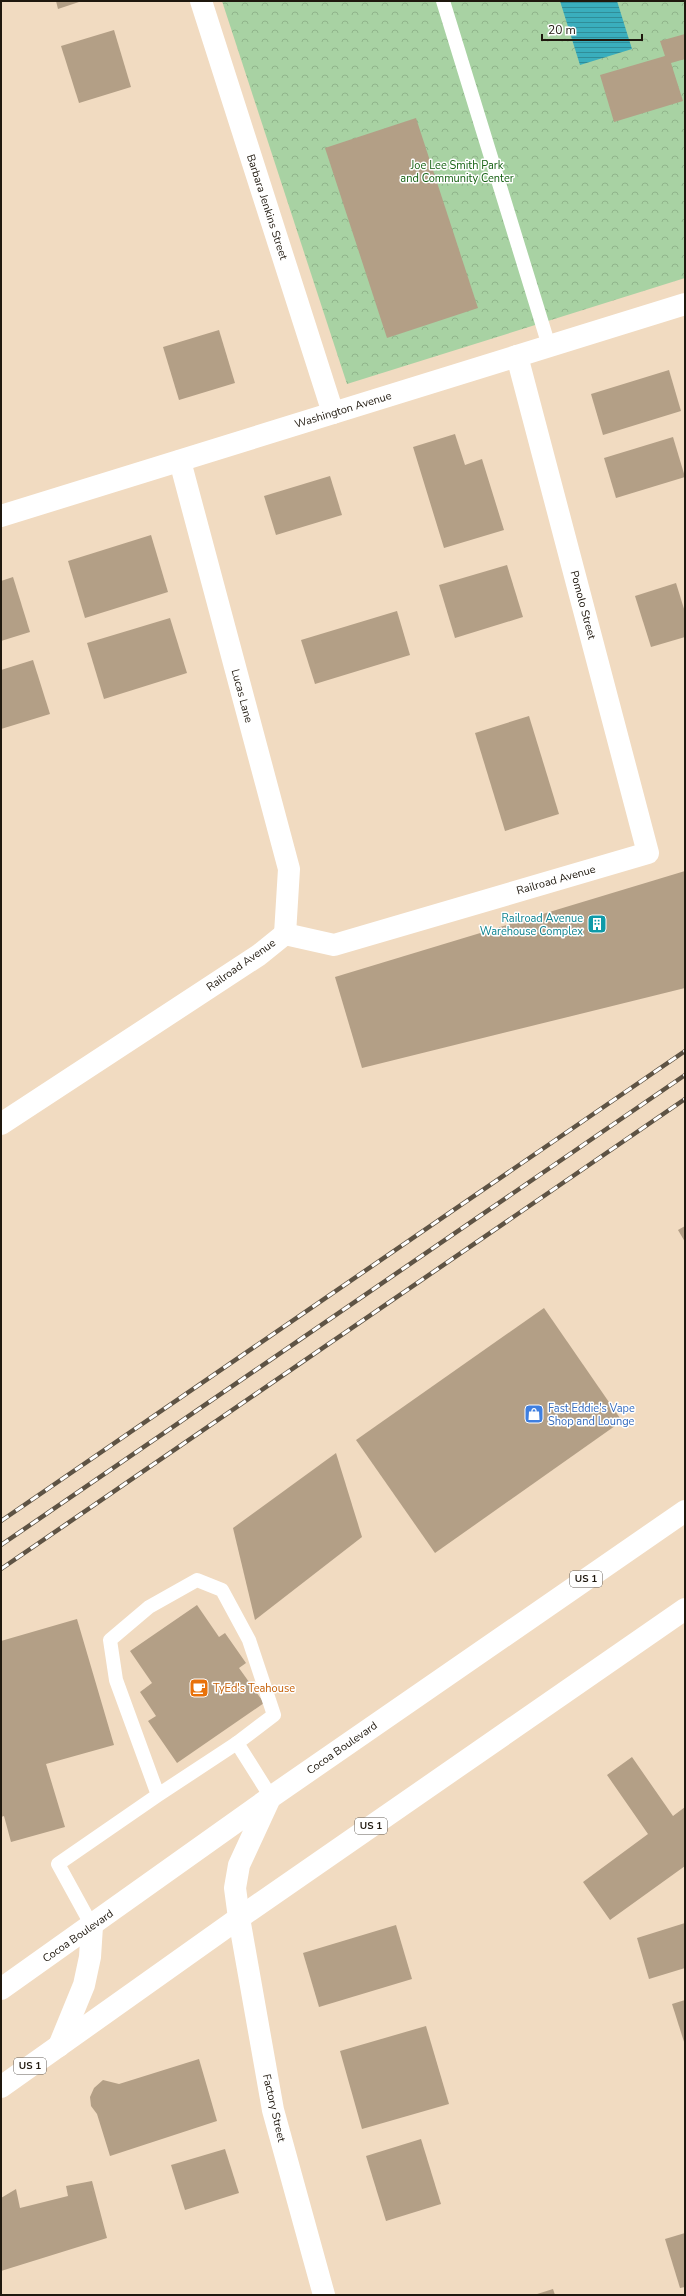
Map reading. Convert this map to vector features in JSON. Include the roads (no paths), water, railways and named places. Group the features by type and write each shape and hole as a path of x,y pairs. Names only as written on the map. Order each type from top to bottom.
{"street":[{"name":"Barbara Jenkins Street","path":"201,1 333,413"},
{"name":"Washington Avenue","path":"1,516 685,304"},
{"name":"Pomolo Street","path":"517,356 648,853"},
{"name":"Lucas Lane","path":"180,461 288,870 286,934"},
{"name":"Railroad Avenue","path":"1,1124 260,955 286,934 334,945 648,853"},
{"name":"Cocoa Boulevard","path":"1,1989 92,1926 271,1797 685,1511"},
{"name":"US 1","path":"1,2087 239,1918 685,1609"},
{"name":"Factory Street","path":"271,1797 239,1865 235,1888 273,2110 324,2295"},
{"path":"59,2046 84,1986 90,1957 92,1926"}],"lane":[{"path":"443,1 549,346"},
{"path":"92,1926 58,1864 237,1743 274,1715 249,1640 222,1590 197,1580 149,1607 110,1640 116,1680 158,1795"},
{"path":"237,1743 271,1797"}],"water":[{"path":"560,1 617,1 632,49 580,65"}],"railway":[{"path":"1,1521 685,1051"},
{"path":"1,1545 685,1075"},
{"path":"1,1569 685,1099"}],"place":[{"name":"Railroad Avenue Warehouse Complex","path":"597,924"},
{"name":"Fast Eddie's Vape Shop and Lounge","path":"534,1414"},
{"name":"TyEd's Teahouse","path":"199,1688"}],"park label":[{"name":"Joe Lee Smith Park and Community Center","path":"457,171"}]}
